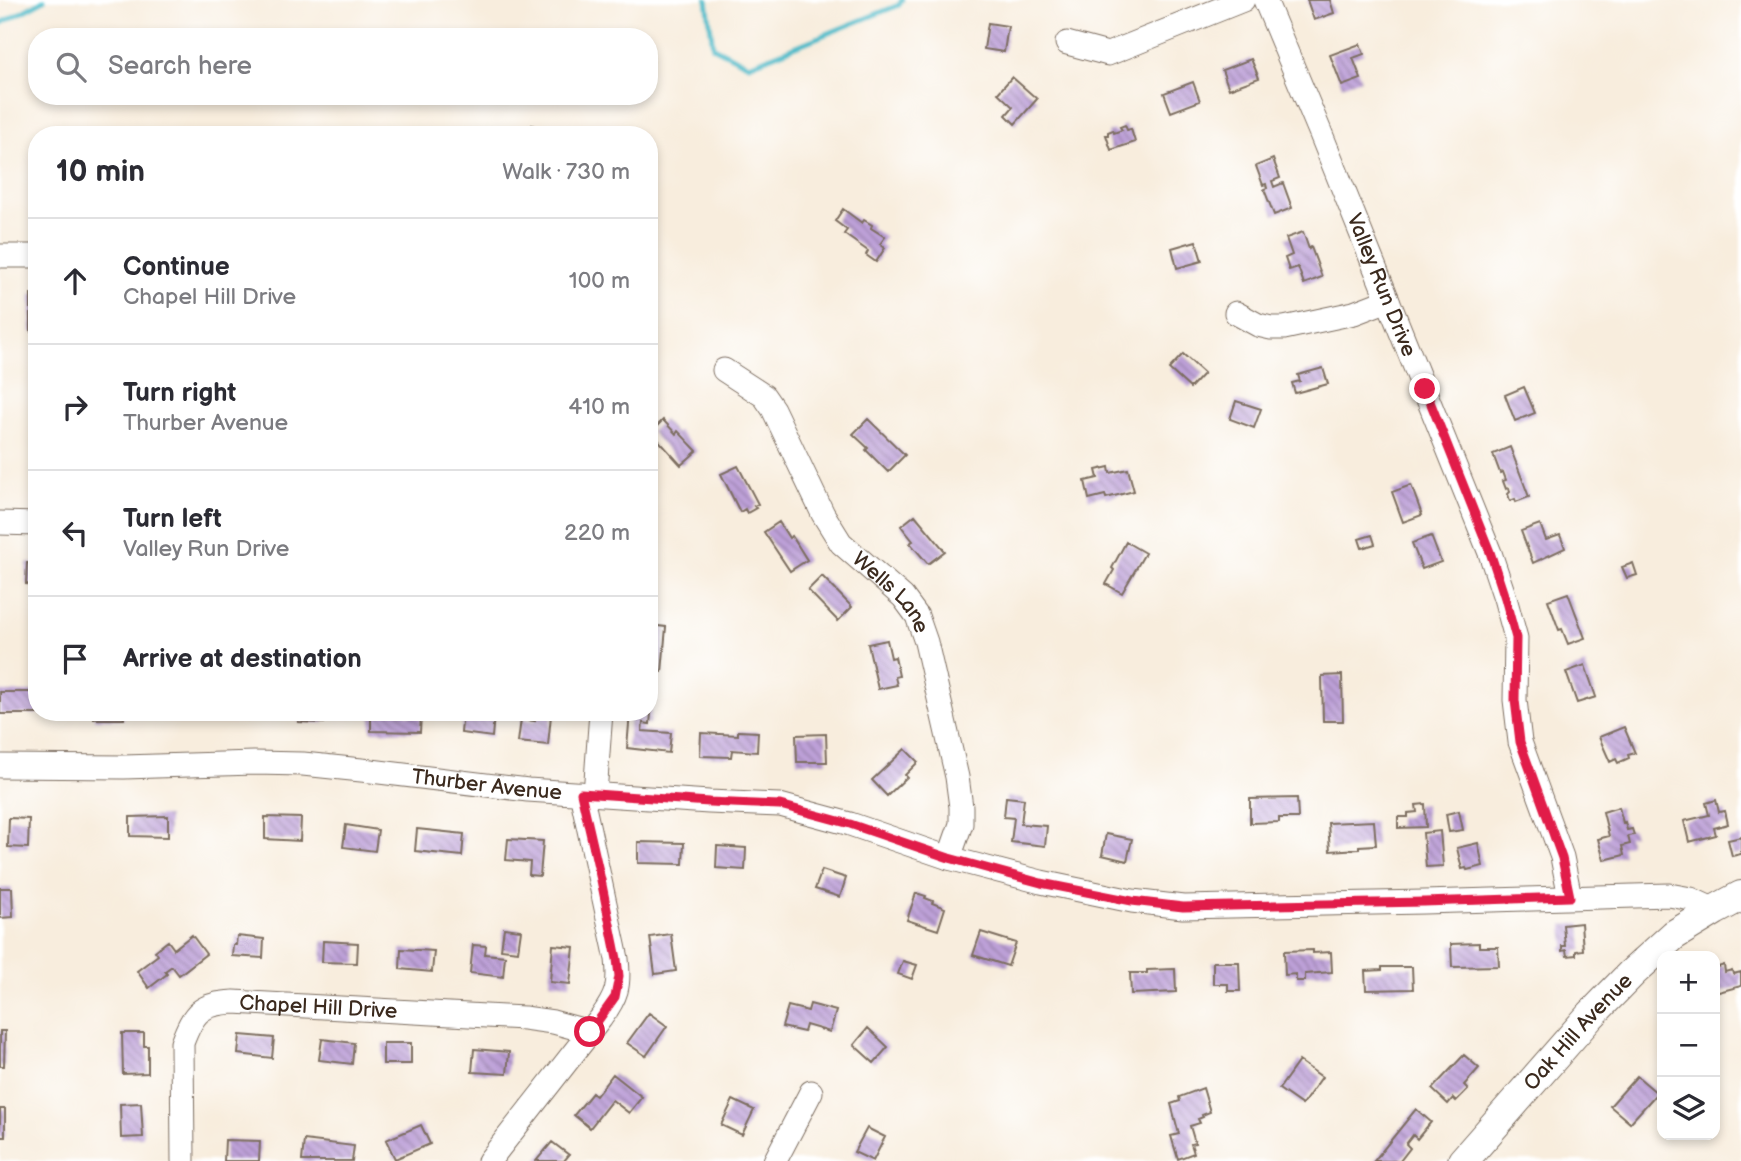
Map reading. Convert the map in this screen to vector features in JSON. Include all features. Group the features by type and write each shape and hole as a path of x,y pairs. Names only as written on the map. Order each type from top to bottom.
{"main road":[{"name":"Oak Hill Avenue","path":"1463,1161 1590,1016 1632,973 1674,935 1741,896"}],"street":[{"path":"1068,43 1108,54 1243,0"},
{"name":"Valley Run Drive","path":"1265,0 1490,552 1516,638 1515,700 1520,742 1562,858 1570,897"},
{"path":"0,256 28,256"},
{"path":"1236,313 1258,325 1284,328 1354,313 1388,300"},
{"name":"Wells Lane","path":"724,370 764,396 773,409 823,514 841,543 903,597 917,616 926,642 958,787 961,824 949,858"},
{"path":"0,523 28,524"},
{"path":"489,1161 615,997 619,976 588,794 600,721"},
{"name":"Thurber Avenue","path":"0,765 303,764 528,790 780,805 850,824 949,858 1041,883 1132,901 1183,907 1669,895 1715,910"},
{"name":"Chapel Hill Drive","path":"183,1161 182,1043 200,1011 212,1003 524,1018 590,1032"},
{"path":"775,1161 811,1092"}],"building":[{"path":"1307,0 1330,0 1334,13 1314,20"},
{"path":"988,23 1008,26 1004,52 984,49"},
{"path":"1360,44 1364,54 1353,58 1361,79 1342,86 1330,55"},
{"path":"1251,59 1259,78 1229,89 1222,70"},
{"path":"1012,77 1037,99 1015,124 1006,115 1013,107 998,93"},
{"path":"1193,82 1200,101 1171,112 1164,93"},
{"path":"1125,125 1127,130 1131,129 1135,142 1111,150 1106,135 1113,130 1114,133 1122,130 1120,127"},
{"path":"1273,159 1280,178 1272,181 1274,187 1283,183 1292,208 1274,215 1264,189 1267,188 1266,184 1263,185 1256,166"},
{"path":"843,209 862,223 864,220 872,225 871,228 885,237 880,244 885,248 876,262 866,255 868,251 844,234 847,230 835,221"},
{"path":"1303,232 1322,277 1304,284 1298,267 1289,270 1285,258 1292,255 1286,238"},
{"path":"1196,241 1202,261 1177,268 1172,248"},
{"path":"1183,354 1204,373 1190,388 1169,369"},
{"path":"1323,368 1328,384 1295,393 1292,383 1300,381 1298,375"},
{"path":"1524,387 1535,413 1515,421 1505,395"},
{"path":"1236,401 1261,409 1254,428 1230,419"},
{"path":"868,419 905,455 888,472 853,434"},
{"path":"663,420 697,451 681,465 658,440 658,425"},
{"path":"1510,447 1529,497 1516,502 1515,499 1510,501 1509,488 1506,489 1503,481 1506,480 1503,472 1500,473 1493,454"},
{"path":"738,466 758,504 747,513 745,509 740,512 721,474"},
{"path":"1109,467 1110,473 1128,469 1134,491 1089,499 1085,481 1098,478 1096,470"},
{"path":"1411,485 1422,515 1403,522 1392,492"},
{"path":"915,515 945,551 928,564 910,543 913,541 901,526"},
{"path":"779,522 789,538 792,536 807,560 790,571 764,532"},
{"path":"1540,524 1546,540 1560,535 1565,548 1533,563 1521,531"},
{"path":"1372,535 1375,544 1362,548 1359,539"},
{"path":"1431,536 1441,562 1422,569 1412,543"},
{"path":"1126,542 1145,553 1122,593 1106,584"},
{"path":"27,563 28,584 26,584"},
{"path":"1633,563 1637,575 1627,578 1622,567"},
{"path":"822,576 852,607 838,621 808,590"},
{"path":"1568,593 1585,638 1568,644 1562,629 1559,630 1548,600"},
{"path":"658,626 666,627 662,672 658,671"},
{"path":"887,640 891,658 895,657 899,676 895,677 897,685 878,689 868,644"},
{"path":"1585,665 1596,697 1577,703 1566,672"},
{"path":"1342,675 1343,721 1323,721 1322,676"},
{"path":"0,692 28,692 28,714 0,714"},
{"path":"324,721 324,723 298,722"},
{"path":"371,721 421,721 420,732 371,731"},
{"path":"462,721 493,721 492,737 461,733"},
{"path":"521,721 550,721 548,745 518,742"},
{"path":"629,721 650,721 650,724 643,723 642,731 671,733 669,753 627,748"},
{"path":"1624,727 1635,753 1618,763 1616,759 1610,762 1599,737"},
{"path":"738,731 758,732 757,752 732,750 731,757 700,756 701,733 738,735"},
{"path":"826,734 827,762 797,762 796,735"},
{"path":"905,749 918,762 887,796 872,780"},
{"path":"1006,797 1024,799 1021,824 1047,826 1045,846 1011,842 1014,818 1004,817"},
{"path":"1297,798 1298,818 1250,823 1250,799"},
{"path":"1716,800 1719,812 1725,811 1728,824 1714,828 1716,835 1689,842 1684,821 1709,815 1706,803"},
{"path":"1425,804 1426,827 1398,828 1398,817 1408,817 1408,813 1417,812 1416,805"},
{"path":"1619,807 1623,823 1625,822 1627,830 1632,829 1634,835 1628,836 1630,844 1622,846 1624,855 1604,860 1598,839 1609,836 1603,812"},
{"path":"1459,811 1463,830 1449,832 1446,814"},
{"path":"168,816 168,837 130,836 130,817"},
{"path":"265,817 301,818 300,841 265,839"},
{"path":"9,818 29,819 28,848 8,847"},
{"path":"1374,821 1376,845 1330,851 1328,823"},
{"path":"346,825 378,830 375,851 343,847"},
{"path":"417,829 464,834 462,856 415,851"},
{"path":"1440,831 1443,866 1426,867 1423,833"},
{"path":"1106,834 1132,839 1127,861 1102,855"},
{"path":"1741,837 1741,854 1732,856 1728,840"},
{"path":"508,839 543,841 540,876 529,875 530,862 506,860"},
{"path":"638,842 684,843 683,864 638,863"},
{"path":"1478,843 1483,866 1462,869 1457,848"},
{"path":"717,846 746,848 745,870 716,868"},
{"path":"822,870 846,878 840,897 815,889"},
{"path":"0,888 12,888 13,917 0,918"},
{"path":"916,893 945,908 938,930 907,920"},
{"path":"1581,923 1583,950 1576,951 1576,955 1567,956 1566,950 1562,951 1562,946 1565,946 1563,925"},
{"path":"504,928 521,930 518,951 501,949"},
{"path":"981,932 1016,943 1008,966 973,955"},
{"path":"671,934 676,971 655,974 650,937"},
{"path":"192,935 206,954 179,975 172,966 165,971 167,974 149,988 137,971 158,955 155,951 168,941 174,949"},
{"path":"237,936 264,939 263,958 232,956"},
{"path":"323,941 358,943 357,963 322,962"},
{"path":"1479,943 1479,947 1498,947 1499,966 1452,967 1451,944"},
{"path":"473,945 486,946 485,954 505,956 503,977 470,973"},
{"path":"553,945 574,947 570,984 550,982"},
{"path":"401,949 434,951 432,972 400,969"},
{"path":"1313,950 1313,953 1331,952 1332,972 1305,974 1305,981 1296,981 1296,974 1285,975 1284,951"},
{"path":"903,961 917,965 912,979 898,974"},
{"path":"1213,962 1239,962 1240,991 1228,991 1228,984 1213,984"},
{"path":"1724,965 1725,972 1741,972 1741,986 1720,992 1720,966"},
{"path":"1382,967 1412,967 1413,989 1366,990 1365,971 1382,970"},
{"path":"1175,969 1176,992 1131,994 1130,973"},
{"path":"810,1004 836,1011 830,1032 806,1025 804,1032 782,1027 788,1006 808,1011"},
{"path":"649,1013 667,1026 646,1056 627,1043"},
{"path":"868,1028 888,1047 874,1063 854,1045"},
{"path":"0,1031 5,1031 4,1066 0,1066"},
{"path":"122,1033 144,1033 144,1046 148,1046 148,1073 123,1074"},
{"path":"240,1035 274,1038 272,1058 238,1054"},
{"path":"322,1039 354,1043 352,1064 319,1060"},
{"path":"383,1043 411,1043 411,1064 383,1064"},
{"path":"474,1049 509,1052 507,1074 472,1072"},
{"path":"1464,1055 1479,1068 1464,1085 1468,1089 1456,1101 1453,1098 1448,1104 1432,1089"},
{"path":"1299,1061 1322,1077 1302,1105 1279,1089"},
{"path":"613,1074 642,1097 629,1113 612,1100 590,1128 574,1115 592,1093 596,1096"},
{"path":"1637,1076 1657,1093 1630,1123 1610,1106"},
{"path":"1203,1088 1210,1112 1198,1119 1200,1123 1190,1126 1195,1143 1191,1144 1194,1153 1178,1159 1171,1136 1179,1134 1171,1104 1180,1101 1179,1097"},
{"path":"733,1100 754,1110 742,1135 721,1125"},
{"path":"141,1103 143,1137 121,1138 120,1104"},
{"path":"0,1109 5,1109 5,1137 0,1137"},
{"path":"1416,1109 1431,1122 1417,1139 1413,1135 1406,1144 1410,1148 1400,1161 1374,1161"},
{"path":"421,1125 430,1144 395,1159 386,1140"},
{"path":"867,1128 885,1137 873,1161 854,1152"},
{"path":"225,1140 260,1141 259,1161 224,1161"},
{"path":"304,1140 354,1146 352,1161 302,1161"},
{"path":"552,1142 569,1155 564,1161 536,1161"}],"waterway":[{"path":"0,24 44,0"},
{"path":"707,0 713,47 749,65 899,5 902,0"}],"route":[{"path":"590,1032 615,997 619,976 581,793 780,805 850,824 949,858 1041,883 1132,901 1183,907 1570,897 1562,858 1520,742 1515,700 1516,638 1505,598 1490,552 1425,389"}]}
